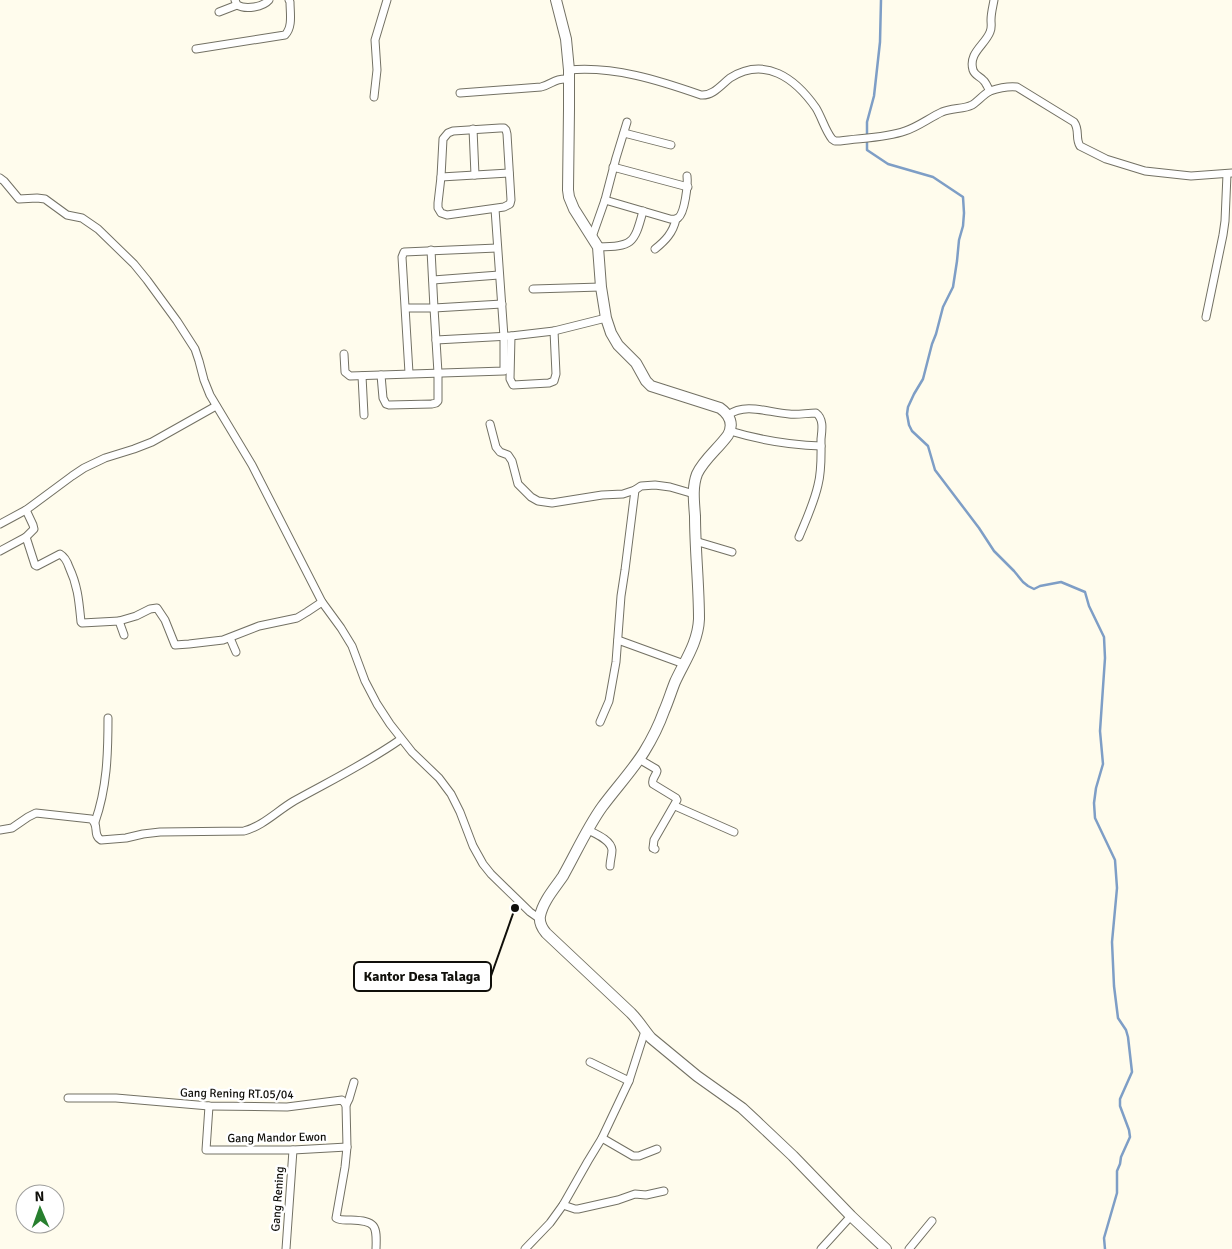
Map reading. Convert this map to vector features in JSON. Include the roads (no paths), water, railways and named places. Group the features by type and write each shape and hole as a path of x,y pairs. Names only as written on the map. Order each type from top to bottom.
{"street":[{"path":"219,12 236,3 243,8 266,4 269,0"},
{"path":"196,49 285,35 290,27 289,0"},
{"path":"374,98 377,70 375,40 387,0"},
{"path":"990,91 984,81 974,73 972,62 973,56 991,30 994,0"},
{"path":"557,5 566,45 569,74 568,190 571,202 598,247 601,286 609,328 614,339 636,363 651,386 720,408 728,415 732,424 730,431 700,470 696,481 694,494 699,631 674,683 659,724 639,759 603,806 588,830 542,910 540,919 543,930 638,1019 645,1031 660,1046 756,1120 886,1249"},
{"path":"460,93 541,87 584,69 618,72 655,80 706,96 730,78 751,70 770,70 787,78 797,86 816,108 832,139 840,141 904,132 941,113 972,105 990,91 1006,86 1016,86 1074,122 1078,129 1078,143 1080,146 1115,162 1145,171 1167,174 1191,176 1229,173 1223,235 1206,317"},
{"path":"592,236 605,200 627,122"},
{"path":"504,128 506,130 512,200 507,206 495,209 441,213 438,204 443,139 453,131 473,129 504,128"},
{"path":"473,129 475,175"},
{"path":"624,133 671,145"},
{"path":"613,167 688,186"},
{"path":"441,177 509,174"},
{"path":"605,200 670,220 676,219 681,216 688,186 687,176"},
{"path":"2,181 19,199 45,199 67,215 85,220 98,229 134,264 156,292 191,341 206,387 252,465 322,602 347,638 356,656 365,682 390,724 401,739 439,778 451,794 473,846 483,864 530,912 540,919"},
{"path":"495,209 499,275 507,337 507,371 513,385 549,383 554,381 556,374 554,330"},
{"path":"598,247 623,246 632,241 643,211"},
{"path":"654,249 662,243 674,228 676,219"},
{"path":"409,373 404,252 497,248"},
{"path":"380,375 384,402 386,404 436,403 438,399 432,250"},
{"path":"433,280 499,275"},
{"path":"533,289 601,286"},
{"path":"406,308 502,304"},
{"path":"436,340 507,337 554,330 606,318"},
{"path":"344,354 345,372 350,376 507,371"},
{"path":"362,376 364,415"},
{"path":"0,524 26,510 84,468 105,458 152,442 216,406"},
{"path":"728,415 738,410 758,409 780,414 816,414 820,417 822,424 821,460 818,484 799,537"},
{"path":"490,424 496,447 510,458 518,484 534,500 552,503 594,496 624,494 642,486 655,485 694,494"},
{"path":"730,431 772,442 821,446"},
{"path":"600,722 612,691 618,640 620,596 635,490"},
{"path":"0,551 26,537 34,529 26,510"},
{"path":"26,537 35,565 37,566 60,554 64,556 78,591 82,623 119,621 157,608 165,620 175,645 230,638 259,626 297,618 322,602"},
{"path":"695,541 732,552"},
{"path":"119,621 124,635"},
{"path":"230,638 236,652"},
{"path":"618,640 684,664"},
{"path":"108,718 107,775 95,822 96,836 101,840 160,832 230,832 256,827 292,802 365,762 401,739"},
{"path":"639,759 656,769 653,784 677,800 654,840 653,848 655,850"},
{"path":"675,806 734,832"},
{"path":"0,830 12,828 36,814 91,819 95,822"},
{"path":"588,830 611,845 610,866"},
{"path":"525,1249 550,1223 563,1205 602,1138 629,1081 645,1031"},
{"path":"590,1062 629,1081"},
{"path":"354,1082 346,1105 348,1147 336,1218 340,1220 365,1221 374,1225 376,1249"},
{"name":"Gang Rening RT.05/04","path":"68,1098 116,1098 209,1106 288,1107 342,1100 346,1105"},
{"name":"Gang Mandor Ewon","path":"209,1106 206,1150 292,1150 348,1147"},
{"path":"602,1138 633,1156 639,1156 658,1148"},
{"name":"Gang Rening","path":"286,1249 292,1150"},
{"path":"563,1205 578,1209 635,1194 646,1195 664,1191"},
{"path":"820,1249 851,1216"},
{"path":"909,1249 932,1221"}],"waterway":[{"path":"881,0 880,42 874,96 867,122 867,150 888,164 933,177 963,197 963,226 959,240 953,287 943,307 923,379 908,407 909,425 912,431 928,446 935,470 994,551 1023,582 1034,589 1061,582 1085,592 1089,606 1104,637 1105,658 1100,731 1103,764 1094,803 1095,818 1115,860 1117,888 1112,942 1114,986 1118,1018 1128,1037 1132,1072 1120,1099 1120,1106 1130,1137 1117,1171 1117,1193 1104,1238 1105,1249"}],"place":[{"name":"Kantor Desa Talaga","path":"515,908"}]}
